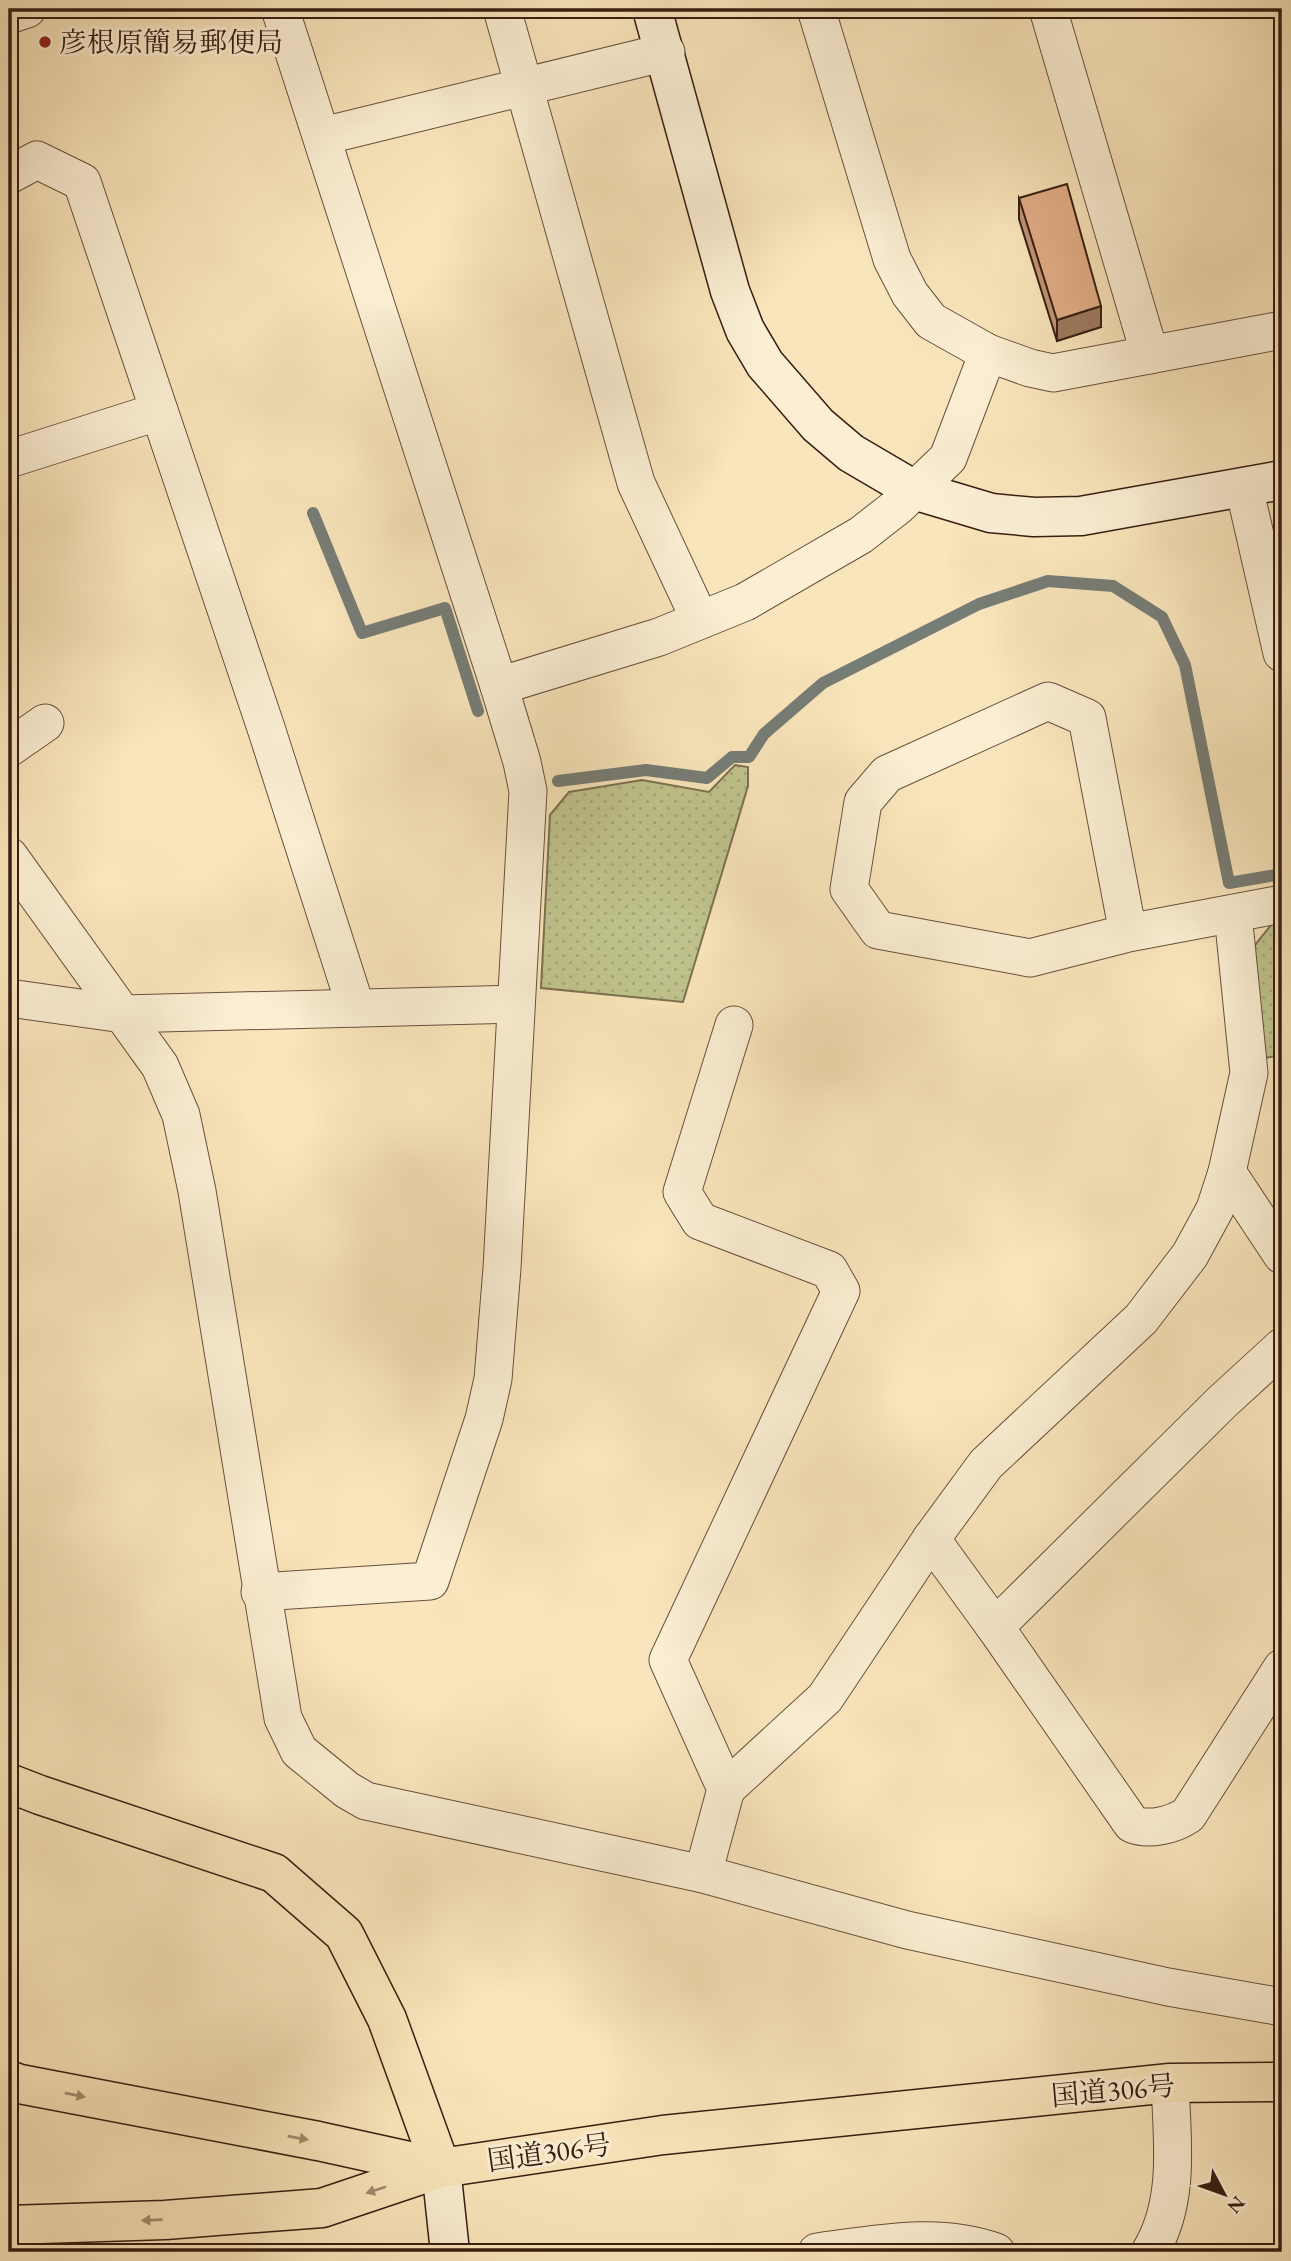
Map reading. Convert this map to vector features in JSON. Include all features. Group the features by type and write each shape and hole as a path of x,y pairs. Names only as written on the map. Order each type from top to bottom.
{"highway":[{"path":"9,1783 274,1873 344,1934 387,2019 441,2168"},
{"path":"9,2080 441,2168"},
{"name":"国道306号","path":"441,2168 663,2135 1170,2083 1282,2082"},
{"path":"9,2225 165,2220 322,2208 441,2168"}],"street":[{"path":"9,15 27,9"},
{"path":"260,1592 430,1581 484,1419 493,1379 502,1268 528,792 522,762 499,686 280,9"},
{"path":"502,9 636,483 700,620"},
{"path":"652,9 730,291 745,330 765,363 818,425 851,453 914,490 991,513 1034,517 1081,516 1282,480"},
{"path":"816,9 892,259 910,294 931,321 988,353 1053,373 1282,330"},
{"path":"1048,9 1150,355"},
{"path":"323,136 666,52"},
{"path":"9,175 37,160 82,182 157,412 266,729 356,1008"},
{"path":"499,686 660,637 745,601 860,535 898,506 948,458 988,353"},
{"path":"9,459 157,412"},
{"path":"1244,487 1282,653"},
{"path":"1128,933 1087,718 1048,701 887,774 863,802 849,889 878,930 1030,958 1128,933 1282,904"},
{"path":"9,748 45,723"},
{"path":"9,856 160,1066 181,1115 197,1191 260,1592 280,1689 283,1718 299,1751 347,1790 366,1801 704,1874 907,1930 1168,1987 1282,2007"},
{"path":"704,1874 726,1789 825,1698 930,1539 986,1464 1141,1318 1190,1255 1215,1209 1227,1172 1249,1073 1233,914"},
{"path":"9,998 123,1014 516,1003"},
{"path":"726,1789 668,1660 841,1291 829,1270 700,1221 682,1192 734,1025"},
{"path":"1227,1172 1282,1255"},
{"path":"995,1627 1221,1403 1282,1347"},
{"path":"930,1539 995,1627 1132,1824 1141,1828 1177,1822 1188,1815 1282,1668"},
{"path":"1150,2252 1159,2237 1171,2201 1173,2167 1170,2083"},
{"path":"441,2168 450,2252"},
{"path":"817,2252 891,2242 947,2240 996,2252"}],"green space":[{"path":"735,765 748,767 748,786 683,1002 541,988 550,815 569,792 642,780 709,792"},
{"path":"1282,922 1282,1055 1259,1059 1246,956 1272,924"}],"building":[{"path":"1067,184 1101,306 1057,320 1019,198"}],"waterway":[{"path":"313,513 362,633 445,608 478,711"},
{"path":"558,781 646,770 707,778 732,757 749,757 764,734 823,683 979,604 1048,581 1113,586 1162,617 1185,665 1229,883 1282,874"}],"place":[{"name":"彦根原簡易郵便局","path":"45,42"}]}
